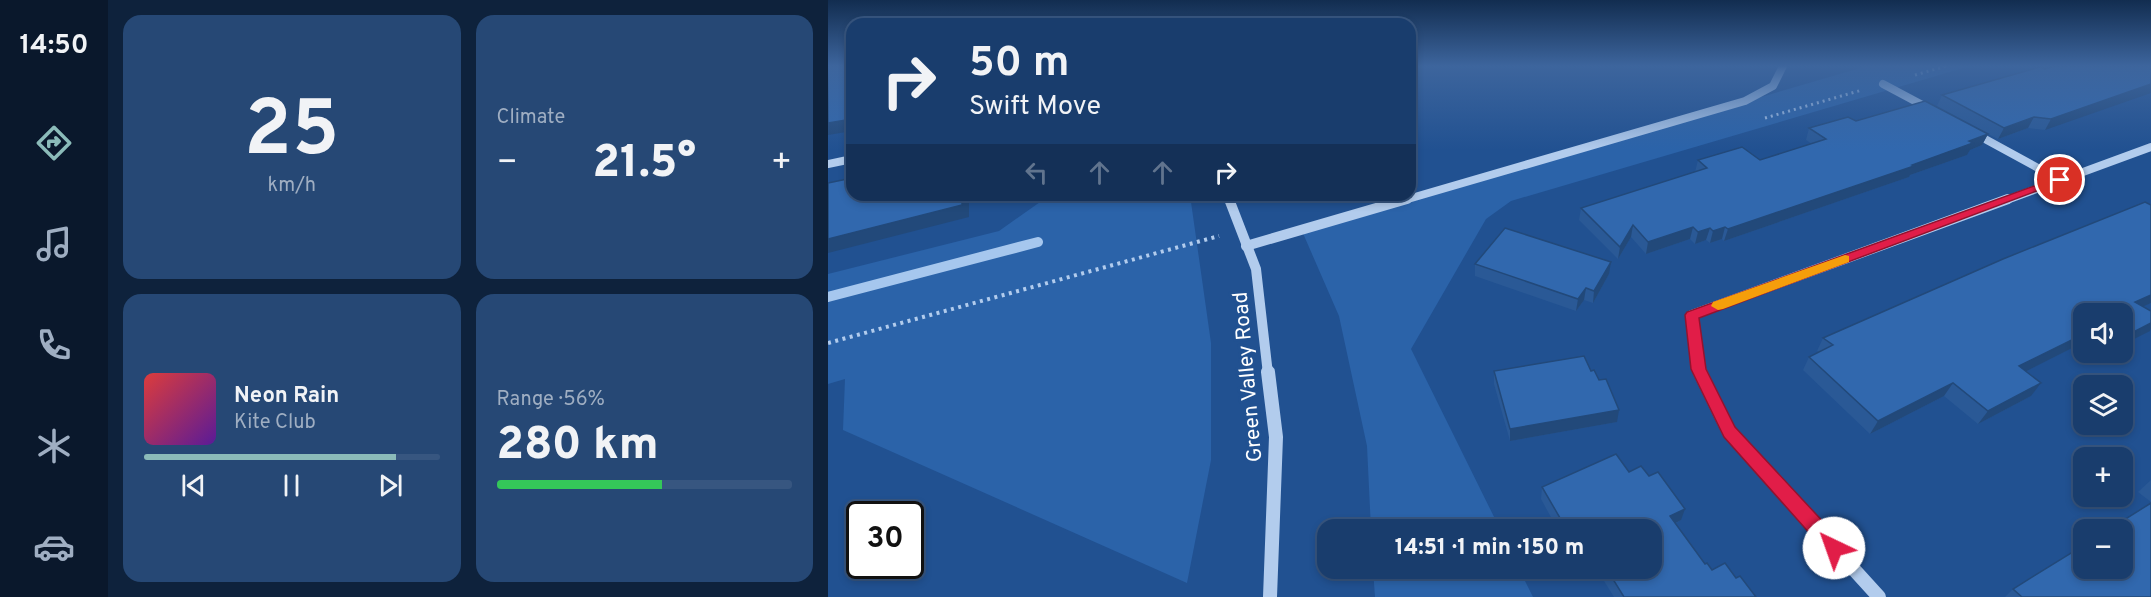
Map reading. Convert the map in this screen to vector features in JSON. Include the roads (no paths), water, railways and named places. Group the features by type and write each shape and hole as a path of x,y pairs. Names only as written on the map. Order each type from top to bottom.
{"street":[{"path":"1416,197 1745,101 1758,94"},
{"path":"1901,94 1935,112"},
{"path":"1966,129 2060,180"},
{"path":"1879,597 1730,432 1698,369 1692,315 2151,147"},
{"path":"828,164 846,160"},
{"name":"Green Valley Road","path":"1229,201 1256,269 1276,437 1270,597"},
{"path":"1246,246 1401,201"}],"waterway":[{"path":"828,297 1038,242"}]}
